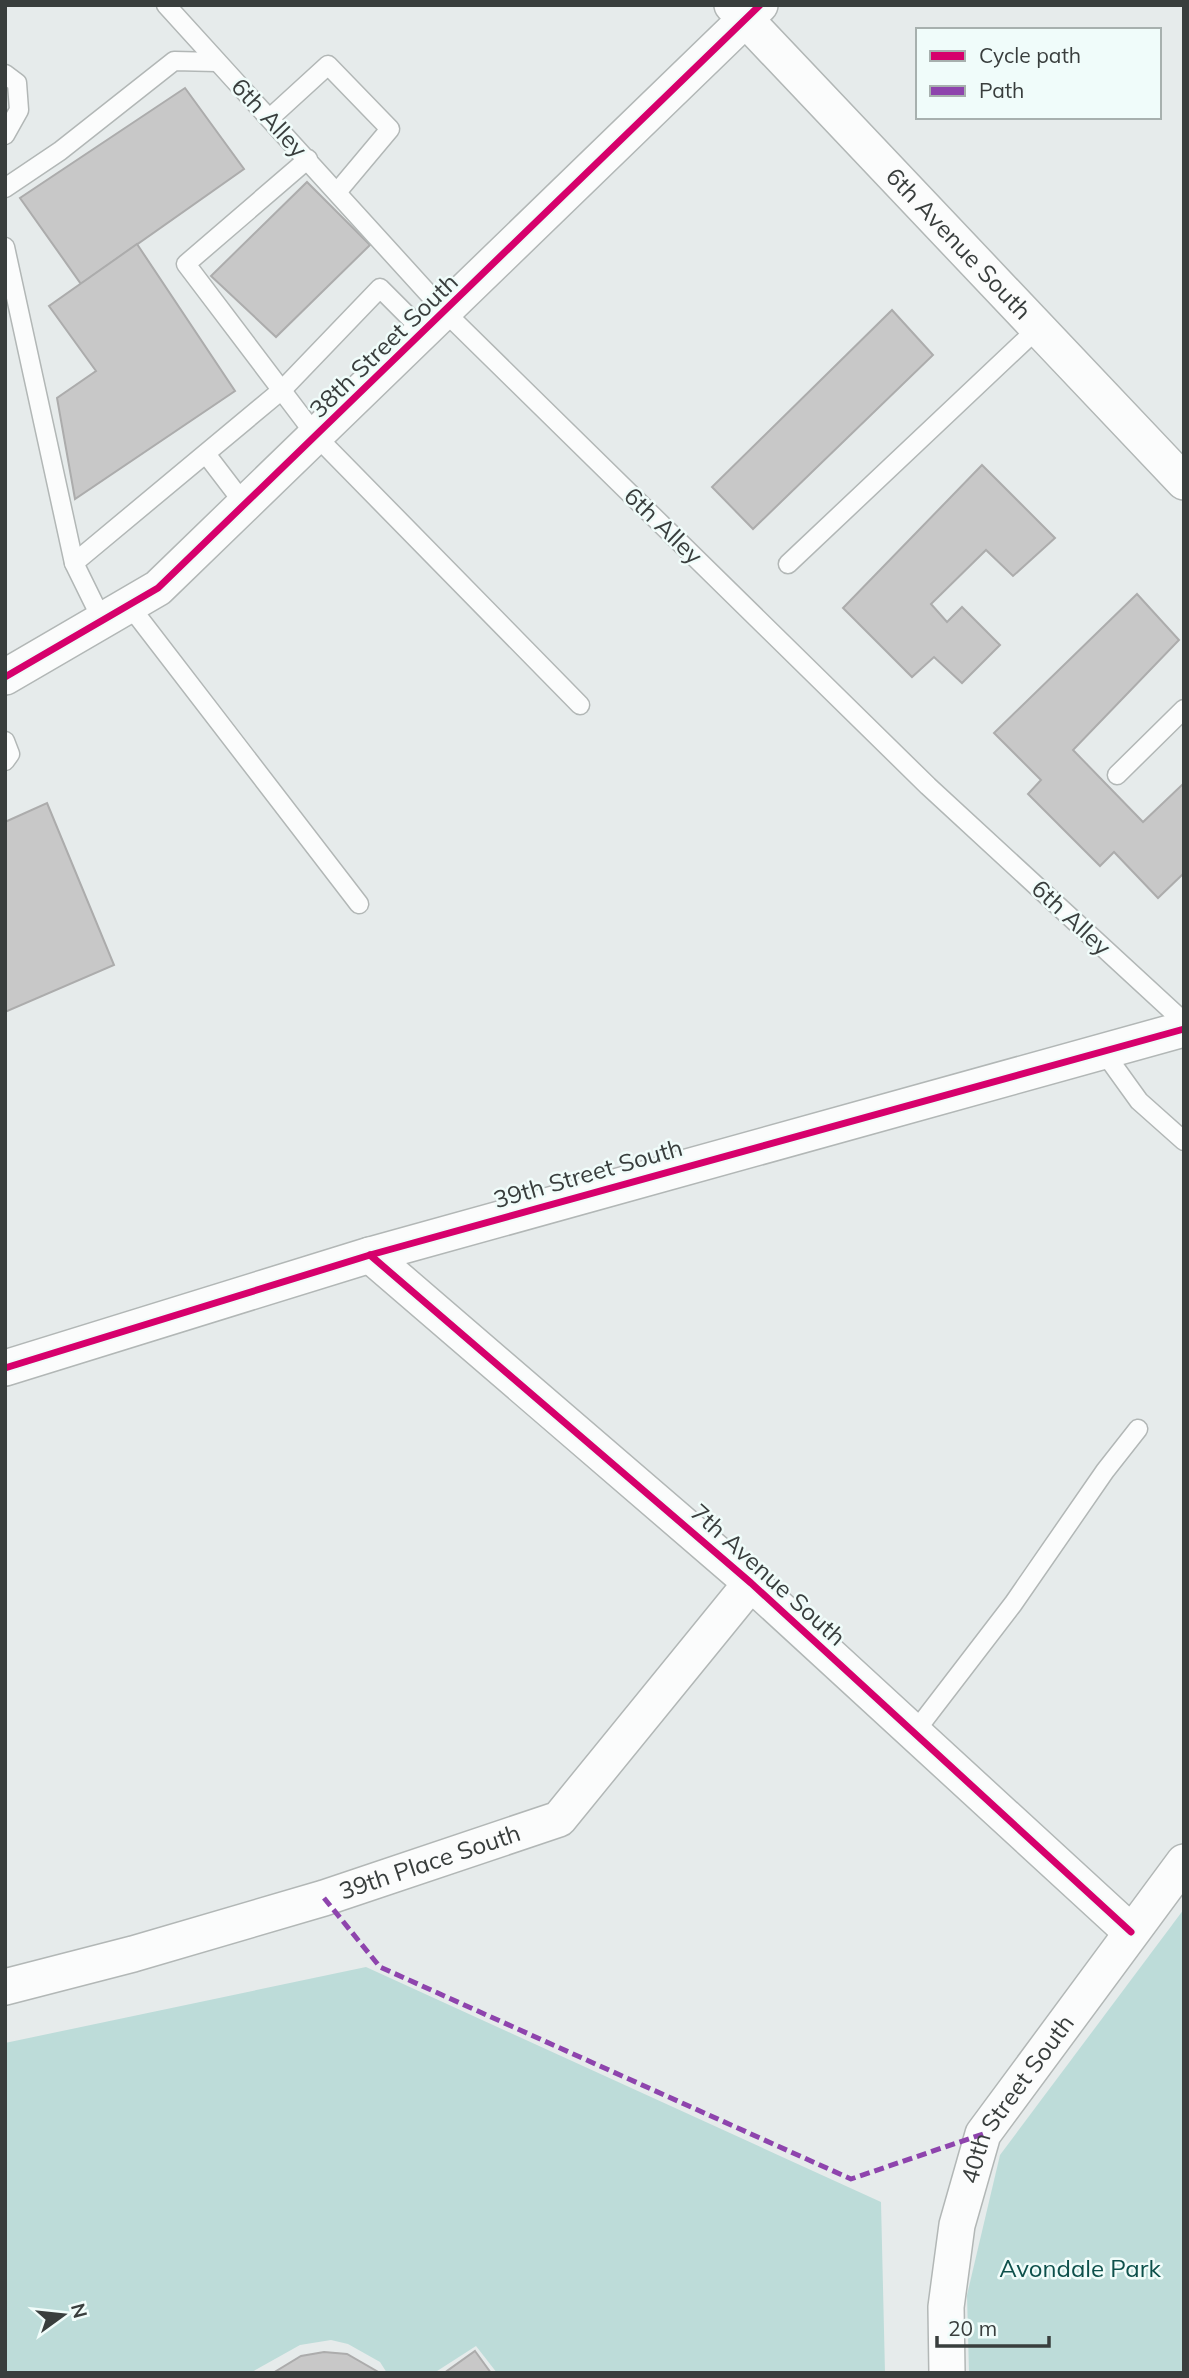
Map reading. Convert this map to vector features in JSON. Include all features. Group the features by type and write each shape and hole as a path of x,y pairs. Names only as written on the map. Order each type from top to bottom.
{"street":[{"name":"38th Street South","path":"5,677 158,588 435,323 746,10"},
{"name":"6th Avenue South","path":"746,10 1037,329 1184,482"},
{"name":"39th Street South","path":"5,1368 370,1255 1184,1028"},
{"name":"7th Avenue South","path":"370,1255 751,1583 1131,1932"},
{"name":"39th Place South","path":"5,1987 133,1954 311,1901 559,1819 751,1583"},
{"name":"40th Street South","path":"947,2373 946,2307 957,2225 983,2134 1184,1862"}],"lane":[{"name":"6th Alley","path":"166,5 338,191 435,323 928,786 1184,1022"},
{"path":"5,188 60,151 174,61 217,62"},
{"path":"270,118 328,65 390,129 338,191"},
{"path":"5,74 17,83 19,110 5,135"},
{"path":"308,159 186,264 317,437 580,705"},
{"path":"5,247 74,563 359,904"},
{"path":"74,563 283,389 380,288 435,323"},
{"path":"788,564 1037,329"},
{"path":"206,454 245,505"},
{"path":"1116,775 1184,709"},
{"path":"5,741 10,754 5,761"},
{"path":"1103,1051 1139,1101 1184,1141"},
{"path":"914,1732 1013,1604 1105,1471 1138,1429"}],"green space":[{"name":"Avondale Park","path":"1184,1909 1184,2373 969,2373 967,2295 1000,2155"},
{"path":"366,1967 881,2202 885,2373 497,2373 476,2346 434,2373 387,2373 380,2362 348,2344 331,2340 300,2345 250,2373 5,2373 5,2043"}],"building":[{"path":"185,88 244,169 81,284 20,198"},
{"path":"307,182 370,245 276,337 211,276"},
{"path":"137,244 235,391 75,499 57,398 96,371 49,306"},
{"path":"892,310 933,355 753,529 712,487"},
{"path":"982,465 1055,538 1013,576 986,550 931,604 947,622 962,607 1000,645 962,683 934,657 912,677 843,608"},
{"path":"1137,594 1179,640 1073,750 1143,822 1184,783 1184,873 1158,898 1114,852 1100,866 1028,794 1041,780 994,733"},
{"path":"47,803 114,965 5,1012 5,822"},
{"path":"475,2351 491,2373 447,2371"},
{"path":"324,2352 347,2354 380,2373 273,2373 301,2356"}],"marked path":[{"path":"324,1898 380,1967 851,2179 983,2134"}],"cycle path":[{"path":"5,677 158,588 760,5"},
{"path":"5,1368 370,1255 1184,1029"},
{"path":"370,1255 751,1583 1131,1932"}]}
